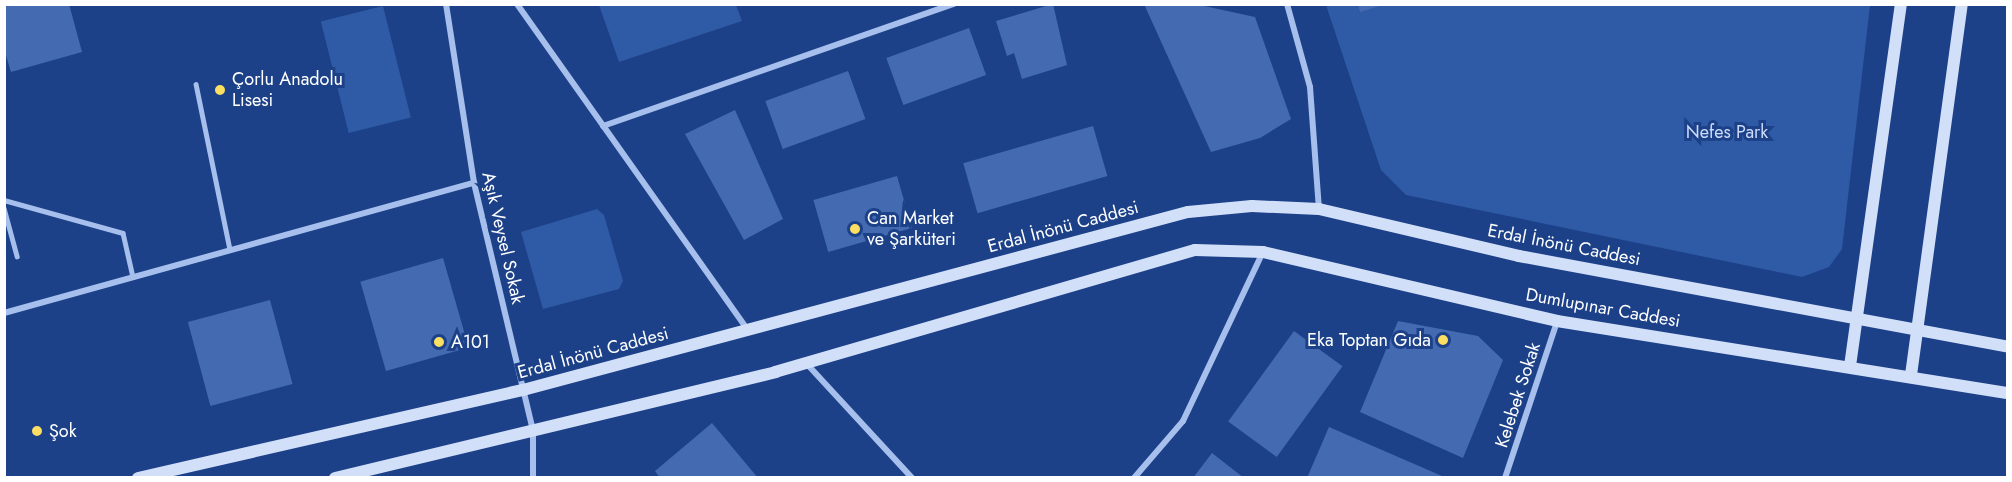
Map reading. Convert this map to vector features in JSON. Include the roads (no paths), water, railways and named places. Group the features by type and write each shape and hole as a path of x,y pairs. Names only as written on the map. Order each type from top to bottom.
{"main road":[{"path":"1850,366 1859,321 1901,4"},
{"path":"1911,375 1962,4"},
{"name":"Erdal İnönü Caddesi","path":"138,477 523,390 1188,212 1252,206 1319,209 1519,256 2007,347"},
{"name":"Dumlupınar Caddesi","path":"805,362 1195,250 1263,252 1557,321 1911,375 2007,393"},
{"path":"335,477 532,431 805,362"}],"street":[{"name":"Aşık Veysel Sokak","path":"446,4 474,183 532,431 533,477"},
{"path":"517,4 749,331"},
{"path":"603,126 954,4"},
{"path":"1287,4 1310,87 1319,209"},
{"path":"4,313 474,183"},
{"path":"1134,477 1183,421 1263,252"},
{"name":"Kelebek Sokak","path":"1505,477 1557,321"},
{"path":"805,362 912,477"}],"lane":[{"path":"196,84 230,250"},
{"path":"4,200 123,233 133,277"},
{"path":"4,208 17,256"}],"place":[{"name":"Çorlu Anadolu Lisesi","path":"220,90"},
{"name":"Can Market ve Şarküteri","path":"855,229"},
{"name":"Eka Toptan Gıda","path":"1443,340"},
{"name":"A101","path":"439,342"},
{"name":"Şok","path":"37,431"}],"park label":[{"name":"Nefes Park","path":"1727,132"}]}
